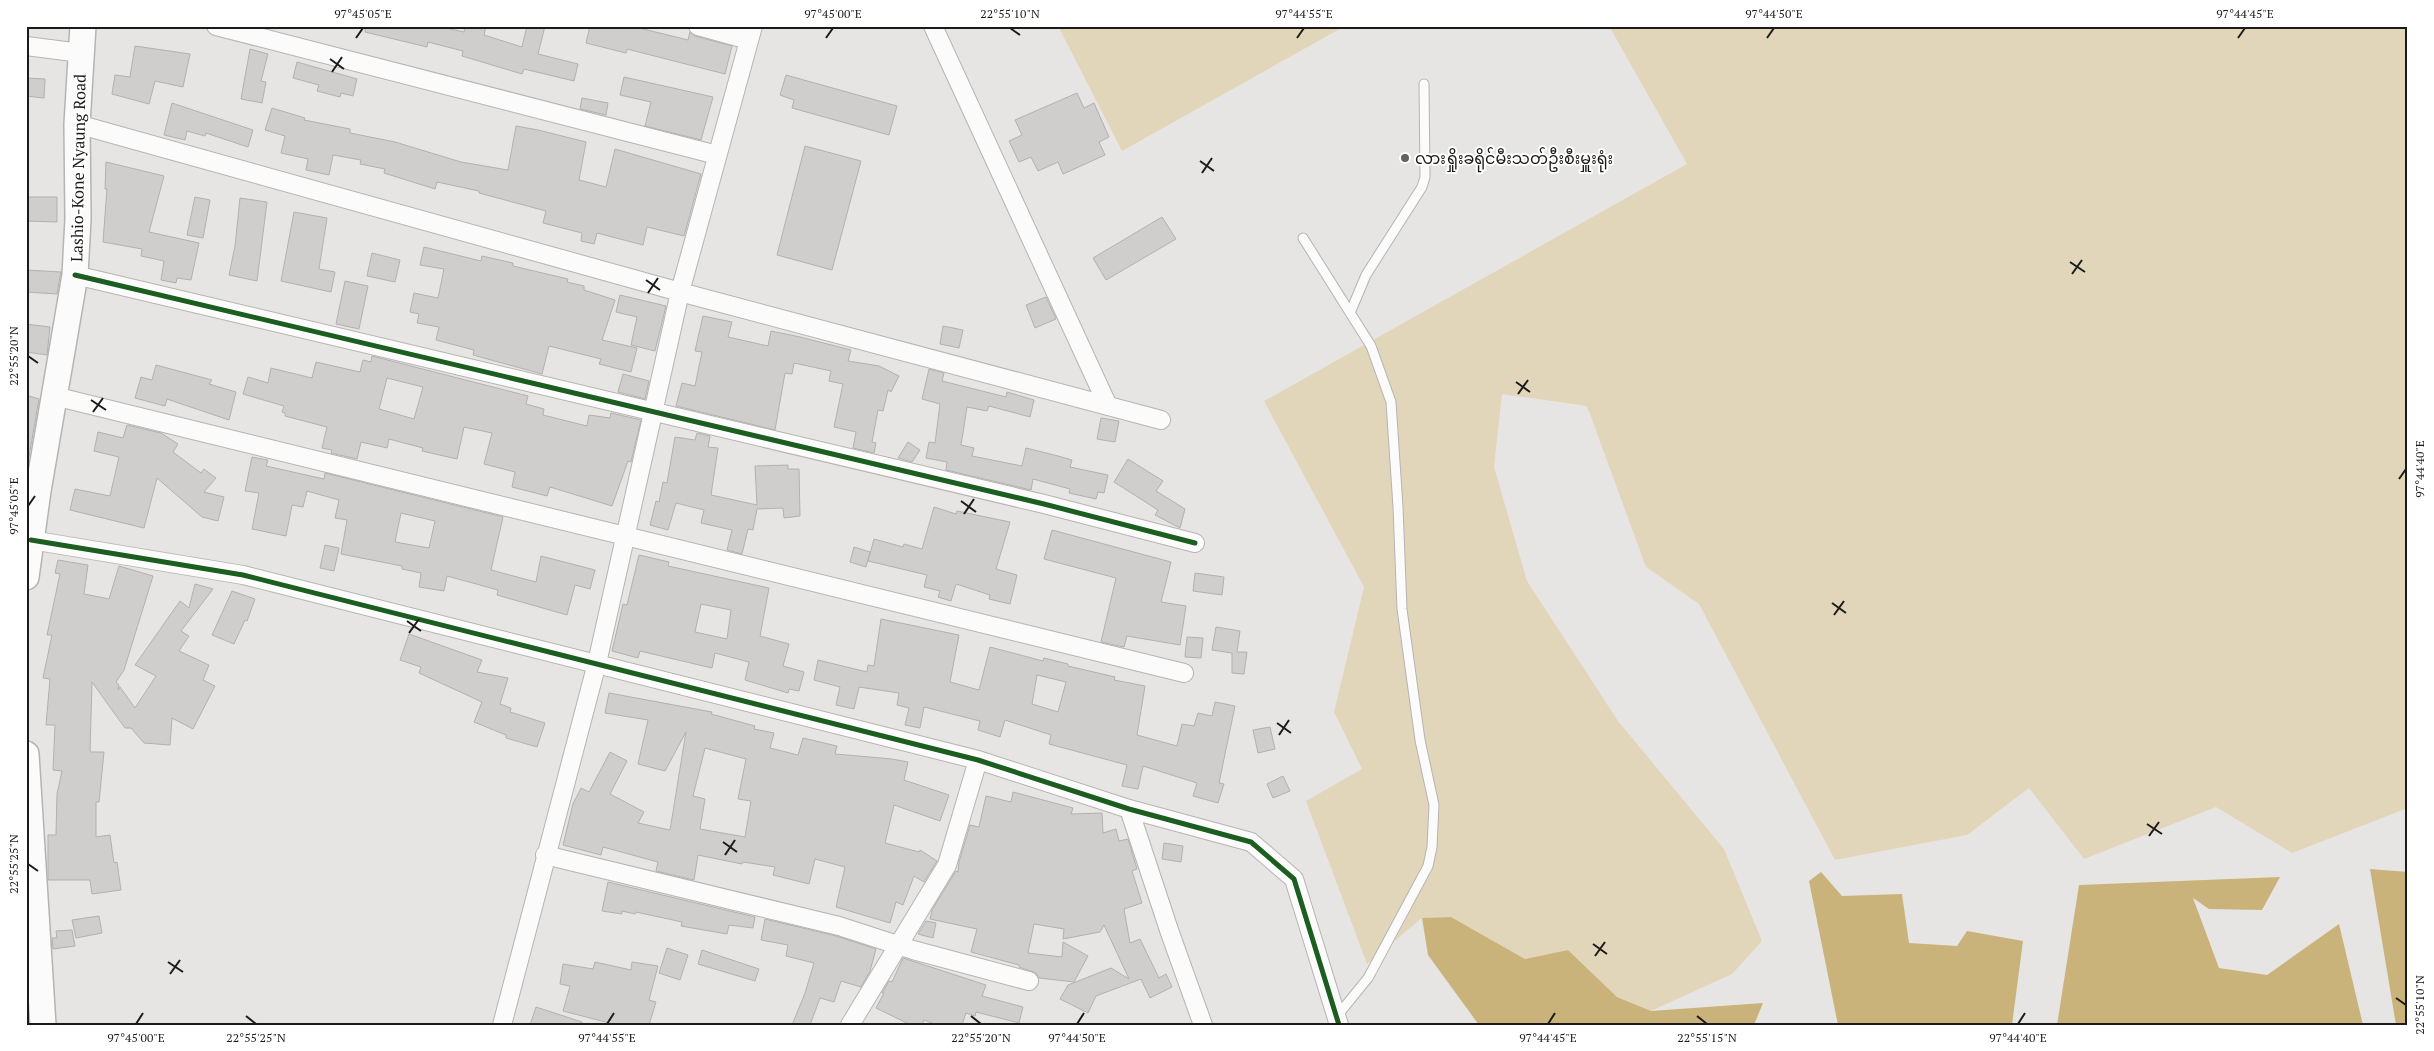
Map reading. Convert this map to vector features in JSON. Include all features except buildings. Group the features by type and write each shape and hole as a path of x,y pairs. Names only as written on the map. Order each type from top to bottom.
{"main road":[{"name":"Lashio-Kone Nyaung Road","path":"26,577 31,540 32,490 54,396 75,275 78,219 77,124 83,26"},
{"path":"26,754 32,901 43,1025"}],"street":[{"path":"216,26 718,155"},
{"path":"502,1025 545,855 597,663 680,292 751,33 698,26"},
{"path":"933,26 1108,406"},
{"path":"26,46 81,53"},
{"path":"77,124 680,292 1161,420"},
{"path":"75,275 1025,500 1195,543"},
{"path":"54,396 624,538 1184,674"},
{"path":"31,540 243,575 978,760 1129,809 1250,842 1294,879 1338,1020"},
{"path":"850,1025 947,865 978,760"},
{"path":"1129,809 1170,933 1204,1025"},
{"path":"545,855 839,926 1029,981"}],"lane":[{"path":"1350,313 1366,275 1422,187 1425,176 1424,84"},
{"path":"1303,238 1371,346 1391,402 1402,609 1420,740 1434,805 1432,847 1428,866 1368,978 1338,1020"}],"shaded area":[{"path":"1058,26 1345,26 1122,151"},
{"path":"1609,26 2408,26 2408,808 2292,853 2216,807 2084,859 2029,788 1967,835 1835,860 1699,604 1646,567 1587,406 1502,394 1494,467 1527,581 1618,721 1724,849 1762,941 1732,974 1651,1011 1617,997 1568,950 1525,959 1451,917 1422,918 1367,964 1306,801 1362,769 1334,712 1364,587 1264,401 1687,164"},
{"path":"2370,869 2408,872 2408,1025 2396,1025"},
{"path":"1821,872 1842,896 1902,894 1909,943 1957,946 1967,931 2023,941 2012,1025 1838,1025 1809,881"},
{"path":"2280,877 2262,910 2209,909 2193,898 2219,968 2267,975 2339,924 2363,1025 2057,1025 2079,885"},
{"path":"1451,917 1525,959 1568,950 1617,997 1651,1011 1763,1003 1754,1025 1479,1025 1428,955 1422,918"}],"cycle path":[{"path":"75,275 1044,504 1195,543"},
{"path":"31,540 243,575 978,760 1129,809 1251,842 1294,879 1339,1025"}],"place":[{"name":"လားရှိုးခရိုင်မီးသတ်ဦးစီးမှူးရုံး","path":"1405,158"}]}
